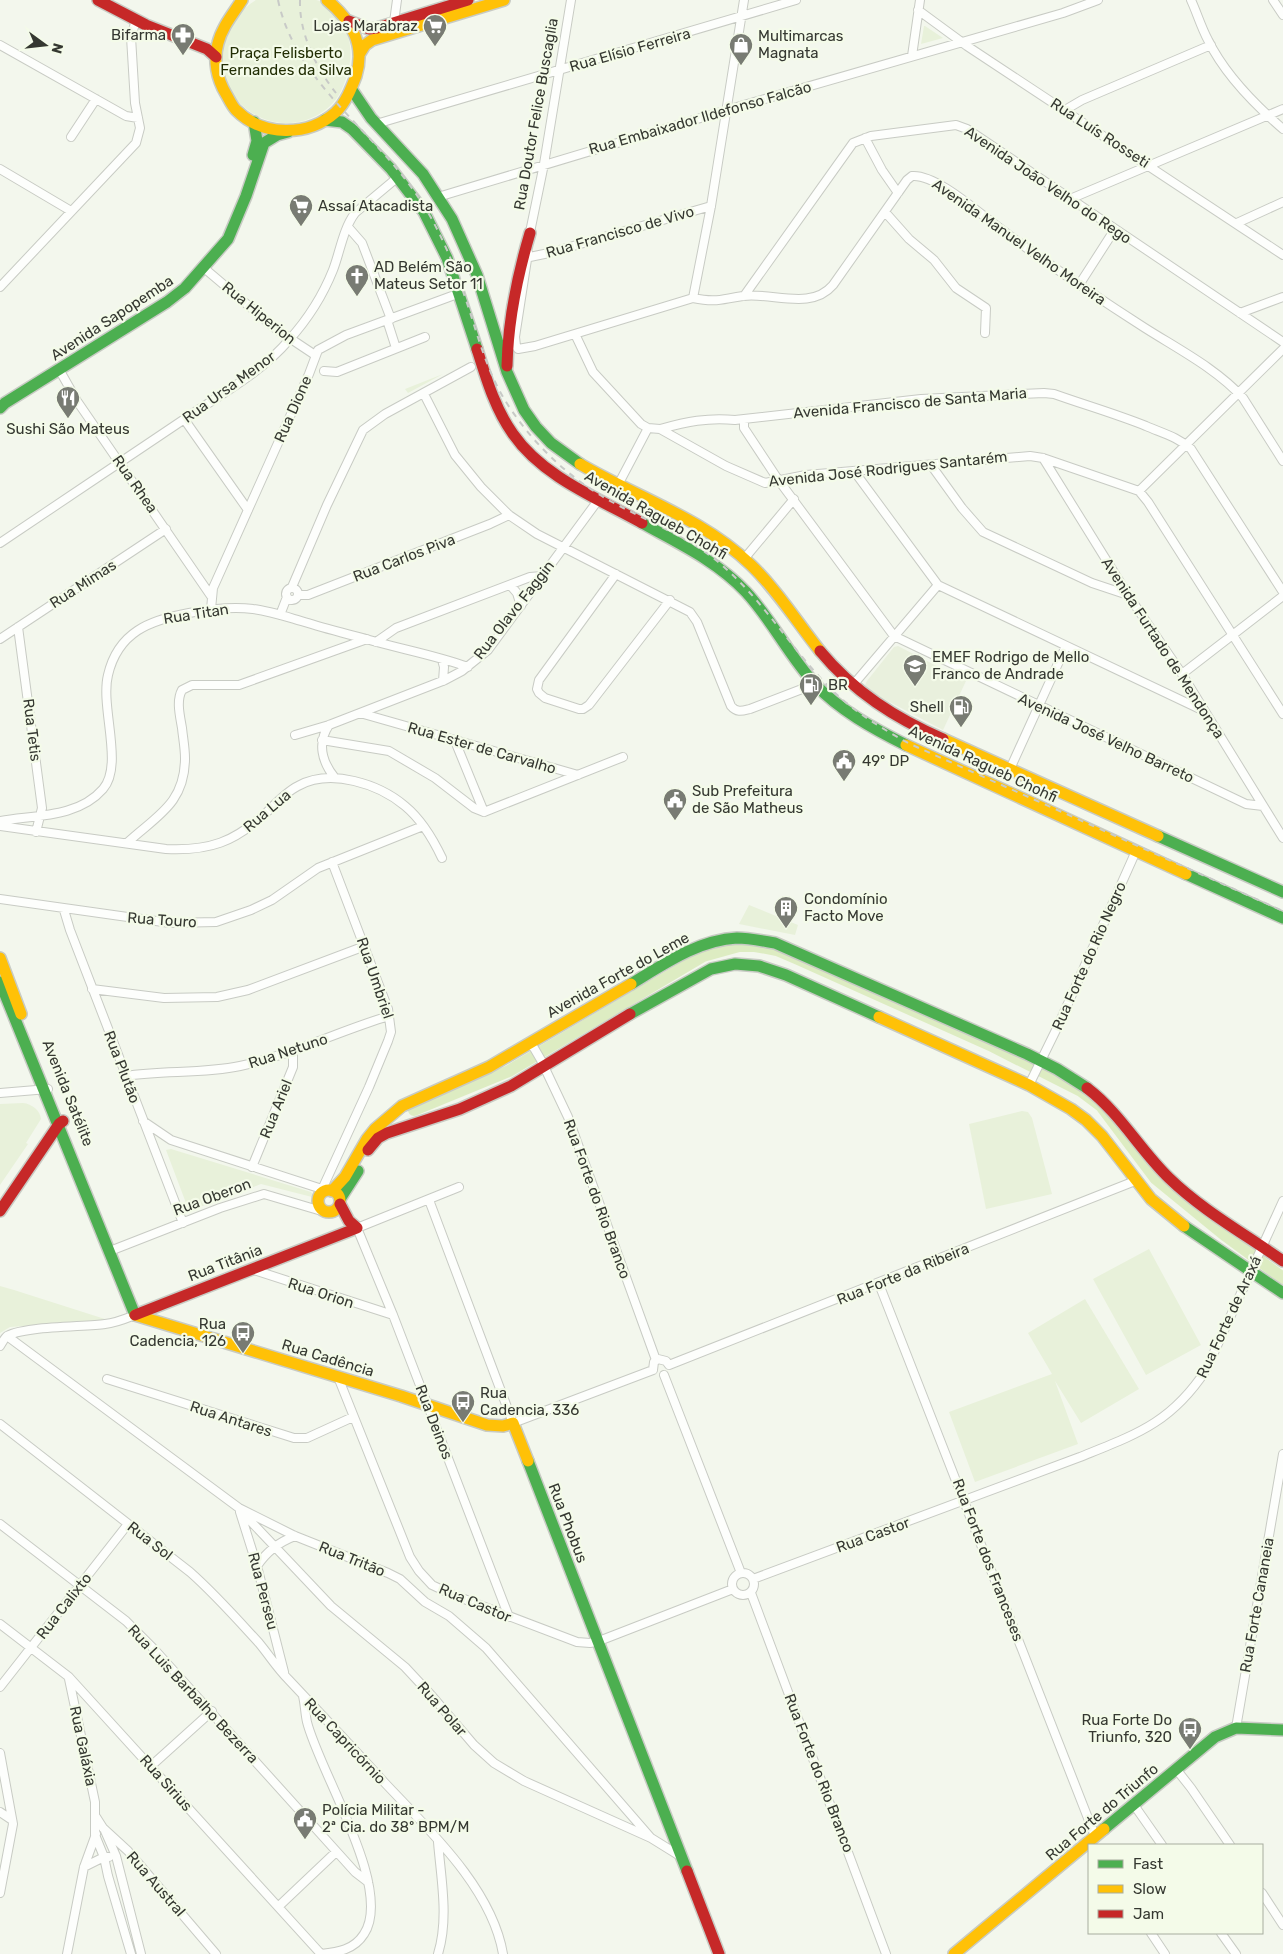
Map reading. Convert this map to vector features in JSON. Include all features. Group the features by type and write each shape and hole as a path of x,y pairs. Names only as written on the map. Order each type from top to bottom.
{"main road":[{"path":"98,0 136,20 199,45 216,57"},
{"path":"242,0 218,41 216,57 219,81 238,112 266,128 290,131 302,130 325,120 340,107 352,90 357,77 360,53 357,37 349,21 327,0"},
{"path":"349,21 369,29 468,0"},
{"path":"360,53 365,45 372,40 504,0"},
{"name":"Avenida Ragueb Chohfi","path":"352,90 358,103 409,158 438,197 456,227 482,290 507,373 526,414 546,438 572,459 703,530 744,559 770,584 831,664 854,686 901,720 1283,892"},
{"name":"Avenida Ragueb Chohfi","path":"325,120 347,125 398,177 420,205 434,228 460,293 491,393 513,434 541,464 559,477 693,551 735,581 747,593 815,684 851,714 874,729 902,744 1283,918"},
{"name":"Avenida Sapopemba","path":"223,244 223,236 242,193 255,149 257,141 254,122"},
{"name":"Avenida Sapopemba","path":"2,405 167,302 185,288 228,239 246,196 264,143 277,135 290,131"},
{"name":"Rua Doutor Felice Buscaglia","path":"507,373 508,337 530,233"},
{"path":"597,498 598,487 615,483 618,498 610,506"},
{"path":"840,705 844,695 854,686"},
{"path":"851,714 862,710 867,696"},
{"name":"Avenida Forte do Leme","path":"329,1198 345,1177 367,1139 391,1114 402,1106 489,1067 531,1045 675,958 709,942 738,938 775,943 793,950 1067,1074 1100,1098 1118,1116 1155,1164 1202,1206 1261,1249 1283,1261"},
{"name":"Avenida Satélite","path":"0,958 47,1089"},
{"path":"329,1198 378,1138 387,1133 484,1100 543,1063 684,983 711,970 735,964 759,966 786,975 1030,1082 1067,1106 1093,1126 1115,1152 1135,1181 1161,1207 1283,1293"},
{"name":"Avenida Satélite","path":"0,982 47,1089 135,1315"},
{"path":"0,1201 59,1119"},
{"path":"0,1211 59,1119"},
{"path":"329,1198 357,1228"},
{"path":"329,1198 342,1222 343,1233"},
{"name":"Rua Titânia","path":"135,1315 357,1228"},
{"name":"Rua Cadência","path":"135,1315 427,1405 487,1426 503,1426 513,1423"},
{"name":"Rua Phobus","path":"513,1423 719,1954"},
{"name":"Rua Forte do Triunfo","path":"1093,1841 1215,1737 1236,1728 1283,1730"},
{"name":"Rua Forte do Triunfo","path":"954,1954 1088,1845"}],"street":[{"path":"394,22 397,0"},
{"name":"Rua Doutor Felice Buscaglia","path":"530,233 544,164 571,0"},
{"path":"615,483 648,428 632,416 593,372 575,334 693,298 711,206 744,0"},
{"name":"Rua Elísio Ferreira","path":"376,124 796,0"},
{"path":"912,56 920,0"},
{"name":"Rua Embaixador Ildefonso Falcão","path":"438,197 544,164 1064,13 1097,0"},
{"path":"1191,0 1211,45 1224,67 1256,105 1283,129"},
{"path":"1273,0 1283,16"},
{"name":"Rua Luís Rosseti","path":"918,10 962,42 1283,255"},
{"path":"0,287 136,143 140,128 135,103 131,38 136,20"},
{"path":"0,45 126,116 138,118"},
{"path":"1065,110 1082,100 1211,45"},
{"path":"71,137 96,99"},
{"path":"1070,199 1283,109"},
{"name":"Avenida João Velho do Rego","path":"744,296 853,143 865,138 944,126 962,126 1283,342"},
{"path":"865,138 882,170 898,193"},
{"path":"0,169 71,211"},
{"name":"Avenida Manuel Velho Moreira","path":"693,298 716,302 744,296 808,298 825,294 912,176 925,177 956,194 1016,241 1079,285 1210,370 1238,392 1283,461"},
{"name":"Rua Ursa Menor","path":"0,543 273,358 290,340 314,307 333,271 350,221 355,214 398,177"},
{"path":"1236,223 1283,202"},
{"name":"Rua Francisco de Vivo","path":"524,259 711,206"},
{"path":"885,212 908,238 934,260 956,288 986,308 984,334"},
{"path":"348,227 362,243 389,319 396,348"},
{"path":"1079,285 1115,229"},
{"name":"Rua Doutor Felice Buscaglia","path":"524,259 515,337 518,349 575,334"},
{"name":"Rua Hiperion","path":"204,268 290,340 315,355"},
{"path":"315,355 326,344 460,293"},
{"path":"1240,313 1283,297"},
{"path":"324,371 335,372 424,337"},
{"path":"1283,349 1139,491 1148,502 1283,714"},
{"name":"Rua Dione","path":"211,609 211,596 309,374 315,355"},
{"path":"280,615 287,597 286,592 292,588 359,435 368,425 471,367"},
{"name":"Rua Rhea","path":"60,370 77,401 211,596"},
{"name":"Avenida Francisco de Santa Maria","path":"660,429 694,420 716,418 735,420 921,399 1049,393 1136,422 1185,444 1196,457 1283,592"},
{"path":"424,394 455,455 481,487 509,515 537,534 670,600 685,608 694,616 731,706 737,711 750,709 815,684"},
{"path":"184,419 248,510"},
{"name":"Avenida José Velho Barreto","path":"744,419 744,428 779,481 894,636 1039,707 1246,804 1263,806"},
{"name":"Avenida José Rodrigues Santarém","path":"648,428 660,429 726,466 765,484 806,475 1030,456 1042,458 1139,491"},
{"name":"Avenida Furtado de Mendonça","path":"1042,458 1128,595 1182,674 1283,838"},
{"path":"930,465 962,508 983,532 1092,583 1128,595"},
{"path":"854,471 938,585 1176,696 1204,711"},
{"name":"Rua Olavo Faggin","path":"295,736 329,725 443,681 468,667 488,650 597,498"},
{"path":"744,559 794,500"},
{"name":"Rua Carlos Piva","path":"298,595 308,595 364,574 509,515"},
{"name":"Rua Mimas","path":"0,639 166,529"},
{"path":"616,574 539,680 537,689 541,696 579,709 590,705 670,600"},
{"path":"376,642 396,628 530,578 542,576"},
{"path":"854,686 938,585"},
{"path":"510,586 517,593 521,606"},
{"path":"287,597 292,600 298,595 296,589 292,588"},
{"path":"1182,674 1283,596"},
{"name":"Rua Titan","path":"0,821 63,812 85,803 107,783 112,763 106,684 111,664 124,644 135,632 151,622 211,609 252,609 468,667"},
{"name":"Rua Tetis","path":"18,627 42,808 36,832"},
{"path":"127,843 167,808 177,796 183,780 185,758 179,700 180,694 186,686 230,686 250,682 367,640"},
{"path":"1010,768 1066,646"},
{"path":"442,660 444,667 443,681"},
{"path":"1176,696 1190,688"},
{"path":"386,702 386,721"},
{"name":"Rua Ester de Carvalho","path":"360,713 578,775"},
{"path":"329,725 322,740 324,760 335,778"},
{"path":"322,740 389,751 435,778 474,808 484,812 624,757"},
{"path":"455,741 484,812"},
{"name":"Rua Lua","path":"0,826 166,849 190,850 221,843 248,829 298,786 318,780 335,778 370,786 405,806 430,835 442,858"},
{"name":"Rua Touro","path":"0,900 170,923 216,922 268,902 311,872 332,862 423,826"},
{"name":"Rua Forte do Rio Negro","path":"1040,1063 1136,851"},
{"name":"Rua Umbriel","path":"329,1198 328,1175 369,1087 390,1032 389,1016 365,946 332,862"},
{"name":"Rua Plutão","path":"64,910 125,1076 183,1223"},
{"path":"92,989 164,998 217,997 248,990 365,946"},
{"name":"Rua Netuno","path":"125,1076 146,1072 238,1067 266,1060 389,1016"},
{"name":"Rua Forte do Rio Branco","path":"531,1045 543,1063 568,1117 656,1360"},
{"name":"Rua Ariel","path":"252,1167 293,1067 293,1050"},
{"path":"1030,1082 1040,1063"},
{"path":"0,1092 47,1089"},
{"path":"144,1121 171,1140 309,1184 329,1198"},
{"path":"153,1145 164,1140 171,1140"},
{"path":"309,1184 317,1182 328,1175"},
{"name":"Rua Forte da Ribeira","path":"669,1365 879,1284 1135,1181"},
{"name":"Rua Titânia","path":"357,1228 459,1187"},
{"name":"Rua Oberon","path":"108,1245 183,1223 264,1194 329,1198"},
{"name":"Rua Phobus","path":"429,1200 513,1423"},
{"name":"Rua Forte de Araxá","path":"965,1500 1126,1438 1156,1424 1172,1411 1193,1391 1206,1370 1283,1201"},
{"name":"Rua Deinos","path":"357,1228 393,1315 509,1618"},
{"name":"Rua Orion","path":"250,1269 393,1315"},
{"name":"Rua Forte dos Franceses","path":"879,1284 965,1500 1093,1841"},
{"name":"Rua Titânia","path":"7,1336 16,1332 54,1327 105,1324 135,1315"},
{"path":"0,1346 7,1336"},
{"name":"Rua Tritão","path":"7,1336 239,1508 295,1536 388,1573 400,1580 425,1602 463,1627 497,1660 650,1838"},
{"path":"664,1359 669,1365 668,1371 664,1375 656,1375 653,1370 653,1364 656,1360 664,1359"},
{"path":"513,1423 653,1370"},
{"path":"664,1375 741,1573"},
{"name":"Rua Castor","path":"338,1377 410,1557 419,1571 432,1585 509,1618 577,1642 590,1643 733,1589"},
{"name":"Rua Antares","path":"107,1379 294,1438 307,1438 353,1417"},
{"name":"Rua Sol","path":"0,1424 208,1588 260,1644 284,1675"},
{"name":"Rua Forte Cananeia","path":"1236,1728 1283,1454"},
{"name":"Rua Castor","path":"753,1579 965,1500"},
{"name":"Rua Polar","path":"239,1508 331,1606 405,1667 474,1745 494,1763 524,1781 650,1838 682,1857"},
{"name":"Rua Perseu","path":"239,1508 257,1566 284,1675"},
{"name":"Rua Luis Barbalho Bezerra","path":"0,1524 133,1628 212,1711 336,1852 355,1872 368,1882"},
{"name":"Rua Calixto","path":"0,1688 128,1524"},
{"path":"257,1566 274,1547 282,1541 295,1536"},
{"path":"741,1573 748,1574 753,1579 754,1586 751,1593 740,1595 733,1589 732,1580 741,1573"},
{"name":"Rua Forte do Rio Branco","path":"751,1593 886,1954"},
{"name":"Rua Sirius","path":"0,1624 69,1677 321,1954"},
{"name":"Rua Capricórnio","path":"284,1675 438,1842 473,1884 486,1906 502,1944 503,1954"},
{"name":"Rua Galáxia","path":"69,1677 95,1802 95,1835"},
{"path":"303,1696 307,1723 361,1852 368,1882 370,1921 364,1934 347,1949 321,1954"},
{"path":"151,1766 212,1711"},
{"path":"0,1753 12,1820 12,1834 0,1893"},
{"path":"1176,1770 1191,1788 1229,1844"},
{"path":"1134,1805 1161,1844"},
{"path":"0,1812 12,1820"},
{"name":"Rua Austral","path":"95,1816 103,1828 128,1851 216,1954"},
{"path":"67,1954 84,1868 95,1835 103,1828 116,1856 141,1954"},
{"path":"95,1835 104,1857 131,1954"},
{"path":"438,1842 444,1922 438,1954"},
{"path":"84,1868 104,1857 116,1856 128,1851"},
{"path":"279,1906 336,1852"},
{"path":"1263,1894 1280,1913 1283,1925"},
{"path":"1151,1934 1165,1954"},
{"path":"1222,1934 1236,1954"}],"shaded area":[{"name":"EMEF Rodrigo de Mello Franco de Andrade","path":"898,646 966,681 943,730 880,697 865,685 894,647"}],"green space":[{"name":"Praça Felisberto Fernandes da Silva","path":"256,0 316,0 332,11 340,20 349,39 350,60 348,70 337,98 321,113 301,121 280,123 261,118 245,108 232,93 224,75 222,55 228,34 236,19 246,7"},
{"path":"925,26 943,38 921,44"},
{"path":"443,374 408,393 405,389"},
{"path":"749,905 798,925 795,935 739,924"},
{"path":"23,1103 35,1108 41,1119 26,1143 28,1144 0,1185 0,1104"},
{"path":"1022,1111 1028,1112 1032,1118 1052,1194 986,1209 969,1124"},
{"path":"171,1149 311,1192 316,1198 261,1184 189,1211 166,1150"},
{"path":"1149,1249 1201,1345 1146,1375 1093,1279"},
{"path":"0,1286 108,1320 10,1327 0,1333"},
{"path":"1085,1299 1139,1389 1081,1423 1055,1381 1078,1444 975,1482 949,1412 1052,1374 1028,1333"}],"waterway":[{"path":"414,1110 509,1071 703,956 739,946 755,946 777,950 990,1045 1081,1091 1101,1106 1155,1178 1226,1236 1283,1278"}],"railway":[{"path":"278,0 287,28 300,54 316,78 393,164 429,214 455,270 490,371 512,411 533,438 570,474 612,502 679,536 717,561 747,590 828,686 856,711 877,725 910,744 1283,911"},
{"path":"300,0 302,25 310,49 322,73 336,93"}],"traffic: fast":[{"path":"352,90 371,118 423,174 452,219 477,275 507,372 524,410 551,443 580,464"},
{"path":"325,120 342,122 352,129 391,169 424,212 447,258 477,349"},
{"path":"253,155 257,141 254,122"},
{"path":"0,408 5,403 167,302 185,288 228,239 246,196 264,143 277,135 288,132"},
{"path":"642,523 697,553 735,581 764,614 797,662 824,693 858,718 906,745"},
{"path":"1158,836 1283,892"},
{"path":"1186,874 1283,918"},
{"path":"631,984 682,954 709,943 737,938 775,943 1027,1054 1057,1069 1087,1088"},
{"path":"630,1014 711,969 735,964 759,966 786,975 879,1017"},
{"path":"0,982 135,1315"},
{"path":"340,1199 358,1171"},
{"path":"1184,1226 1283,1293"},
{"path":"528,1461 687,1871"},
{"path":"1104,1829 1215,1737 1236,1728 1283,1730"}],"traffic: slow":[{"path":"242,0 225,26 218,43 216,63 220,82 233,107 247,119 272,129 286,130 312,126 336,112 345,100 356,76 359,64 358,43 349,24 327,0"},
{"path":"360,53 365,45 372,40 504,0"},
{"path":"580,464 690,521 732,549 770,585 820,651"},
{"path":"943,739 1158,836"},
{"path":"906,745 1186,874"},
{"path":"0,958 21,1014"},
{"path":"332,1191 345,1177 375,1129 402,1106 489,1067 631,984"},
{"path":"879,1017 1029,1085 1071,1109 1086,1120 1102,1136 1151,1199 1184,1226"},
{"path":"329,1190 337,1193 340,1201 337,1209 329,1212 321,1209 318,1201 321,1193 329,1190"},
{"path":"135,1315 401,1396 487,1425 503,1426 513,1423 528,1461"},
{"path":"954,1954 1104,1829"}],"traffic: jam":[{"path":"98,0 146,25 207,49 216,57"},
{"path":"349,21 369,29 377,28 468,0"},
{"path":"507,366 509,332 514,299 530,233"},
{"path":"477,349 501,414 525,449 539,463 572,485 642,523"},
{"path":"820,651 847,679 876,702 908,722 943,739"},
{"path":"368,1150 378,1138 387,1133 460,1109 511,1086 630,1014"},
{"path":"1087,1088 1110,1109 1159,1167 1182,1190 1210,1212 1283,1261"},
{"path":"0,1211 59,1124 63,1121"},
{"path":"135,1315 357,1228 349,1221 340,1204"},
{"path":"687,1871 719,1954"}],"place":[{"name":"Lojas Marabraz","path":"435,47"},
{"name":"Bifarma","path":"183,56"},
{"name":"Multimarcas Magnata","path":"741,66"},
{"name":"Assaí Atacadista","path":"301,227"},
{"name":"AD Belém São Mateus Setor 11","path":"357,297"},
{"name":"Sushi São Mateus","path":"68,419"},
{"name":"EMEF Rodrigo de Mello Franco de Andrade","path":"915,687"},
{"name":"BR","path":"811,706"},
{"name":"Shell","path":"961,728"},
{"name":"49º DP","path":"844,782"},
{"name":"Sub Prefeitura de São Matheus","path":"675,821"},
{"name":"Condomínio Facto Move","path":"786,929"},
{"name":"Rua Cadencia, 126","path":"243,1354"},
{"name":"Rua Cadencia, 336","path":"463,1423"},
{"name":"Rua Forte Do Triunfo, 320","path":"1190,1750"},
{"name":"Polícia Militar - 2ª Cia. do 38º BPM/M","path":"305,1840"}]}
